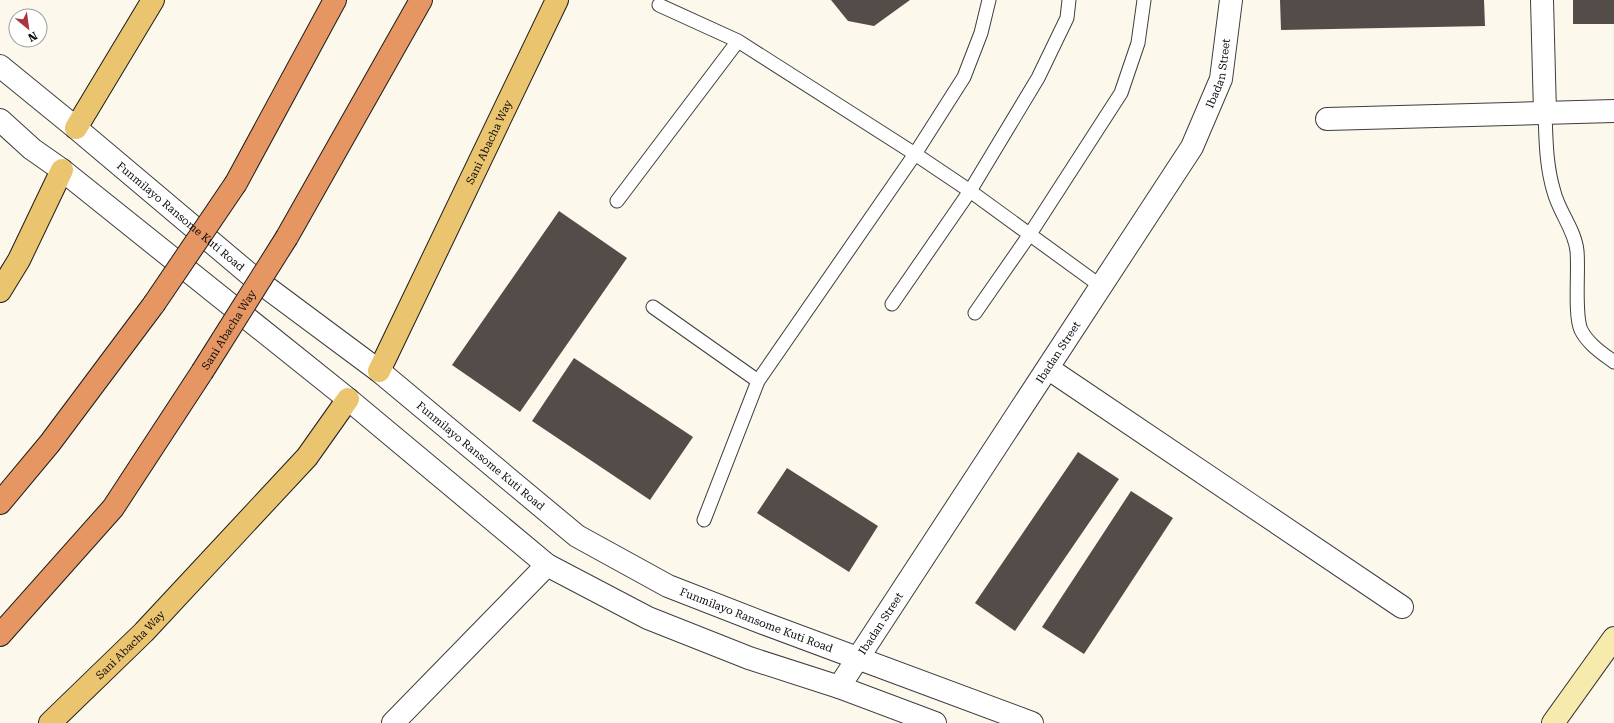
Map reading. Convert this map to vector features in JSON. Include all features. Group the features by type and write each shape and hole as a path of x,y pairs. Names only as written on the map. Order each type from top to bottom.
{"highway":[{"path":"0,503 50,443 154,304 236,183 335,0"},
{"name":"Sani Abacha Way","path":"0,635 113,508 202,372 287,237 421,0"}],"main road":[{"path":"76,128 153,0"},
{"name":"Sani Abacha Way","path":"379,371 557,0"},
{"path":"0,291 19,260 62,170"},
{"name":"Sani Abacha Way","path":"50,723 144,632 307,457 348,399"},
{"path":"1553,723 1614,638"}],"street":[{"name":"Ibadan Street","path":"839,686 859,658 1102,287 1192,147 1221,79 1231,0"},
{"path":"1542,0 1545,113"},
{"name":"Funmilayo Ransome Kuti Road","path":"0,66 254,278 379,371 577,536 668,586 762,623 1032,723"},
{"path":"1327,119 1614,111"},
{"path":"0,120 32,148 62,170 348,399 547,565 648,618 749,658 839,686 935,723"},
{"path":"1048,369 1402,606"},
{"path":"393,723 547,565"}],"lane":[{"path":"704,520 758,381 915,154 964,77 981,33 988,0"},
{"path":"892,304 970,191 1038,78 1067,18 1069,0"},
{"path":"975,313 1030,234 1121,94 1138,43 1144,0"},
{"path":"659,5 738,41 915,154 970,191 1102,287"},
{"path":"617,201 738,41"},
{"path":"1545,113 1547,167 1554,193 1568,223 1577,249 1577,314 1581,330 1592,344 1614,362"},
{"path":"653,307 758,381"}],"building":[{"path":"831,0 910,0 874,26 848,21"},
{"path":"1280,0 1484,0 1485,26 1281,30"},
{"path":"1573,0 1614,0 1614,24 1573,24"},
{"path":"559,211 627,258 520,412 452,365"},
{"path":"574,358 693,437 650,500 532,421"},
{"path":"1078,452 1119,479 1015,631 975,603"},
{"path":"787,468 878,526 849,572 757,513"},
{"path":"1131,491 1173,518 1084,654 1042,627"}]}
